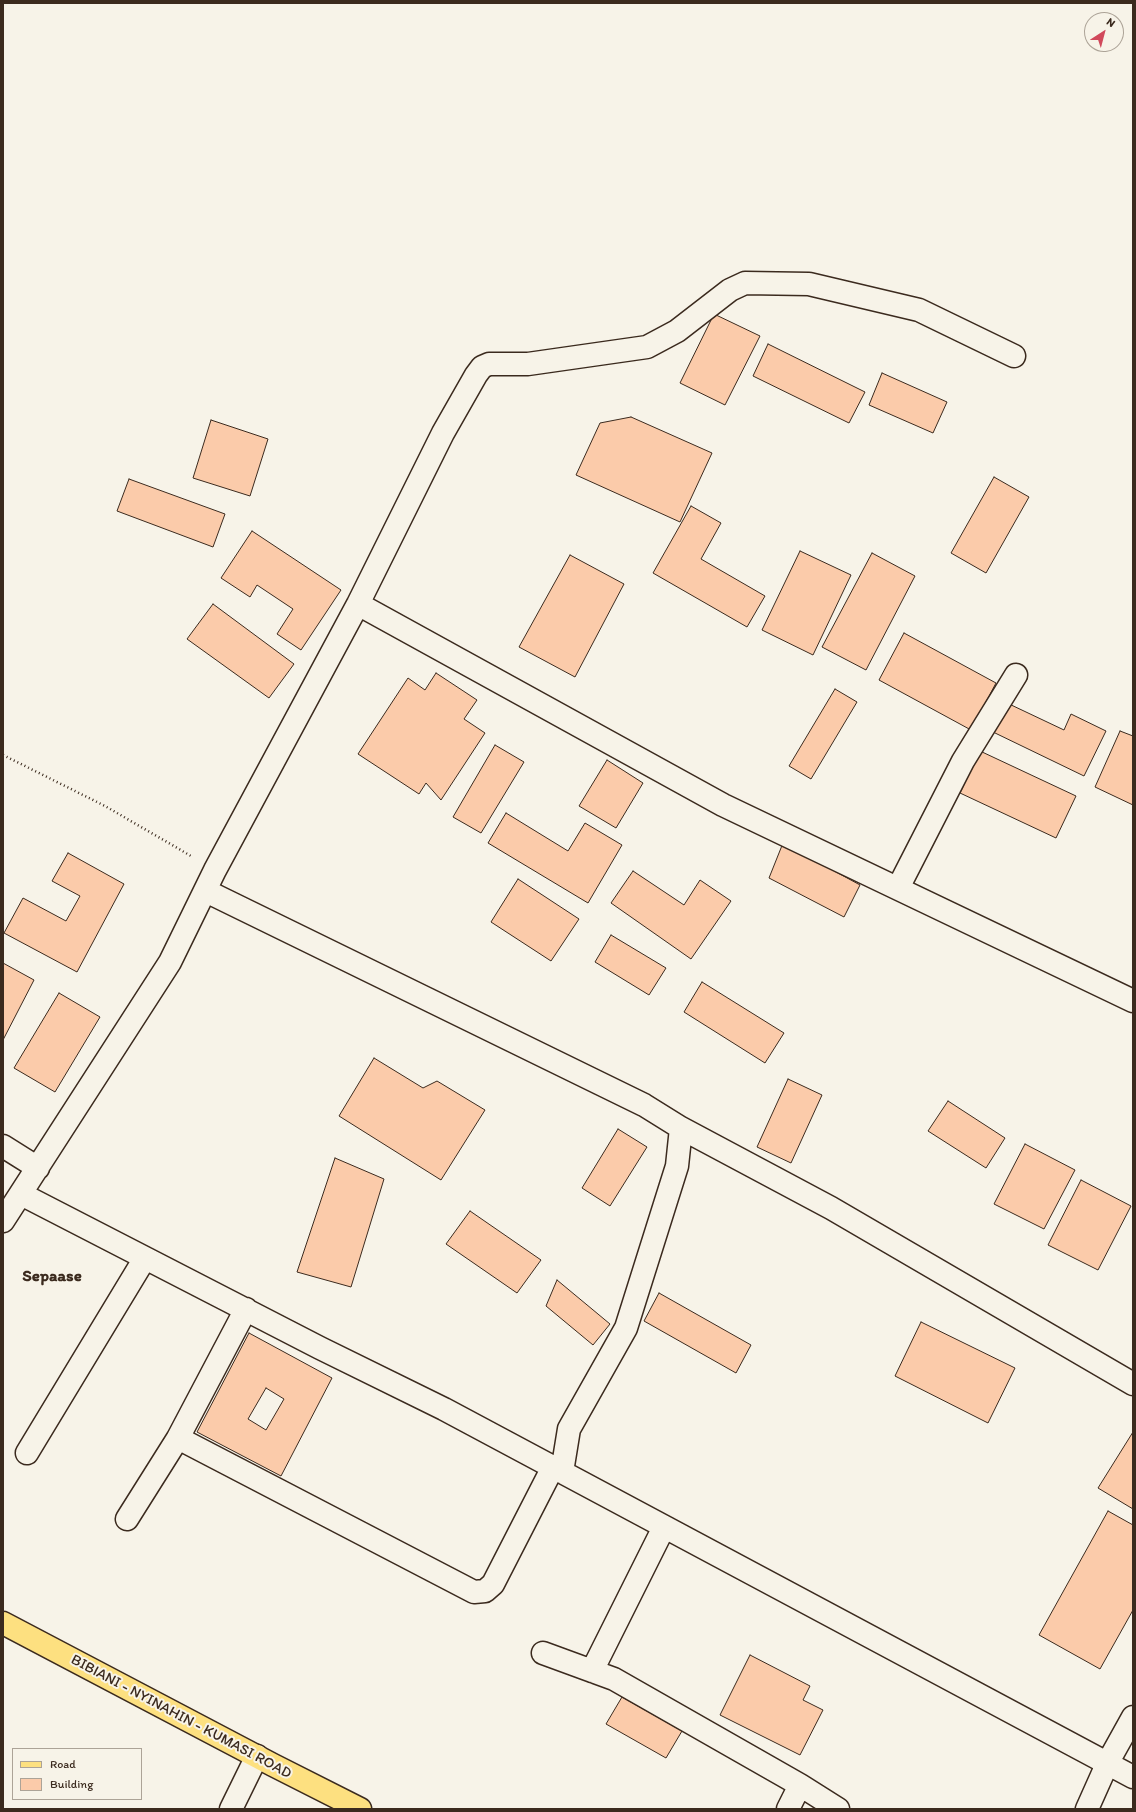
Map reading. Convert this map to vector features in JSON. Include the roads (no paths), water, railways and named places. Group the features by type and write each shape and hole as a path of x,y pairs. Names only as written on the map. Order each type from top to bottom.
{"main road":[{"name":"BIBIANI - NYINAHIN - KUMASI ROAD","path":"3,1623 360,1809"}],"street":[{"path":"3,1221 170,962 215,870 358,604 443,433 482,367 489,364 528,364 647,347 677,331 730,290 745,283 756,282 809,284 919,310 1014,356"},
{"path":"358,604 723,805 1133,1001"},
{"path":"898,888 964,761 1016,675"},
{"path":"206,890 637,1102 681,1128 831,1208 1133,1384"},
{"path":"178,1438 474,1592 486,1592 494,1584 557,1470 569,1429 626,1328 677,1166 681,1128"},
{"path":"3,1146 38,1168"},
{"path":"21,1194 444,1409 1108,1762 1133,1777"},
{"path":"27,1453 145,1258"},
{"path":"127,1519 178,1438 246,1309"},
{"path":"592,1671 664,1527"},
{"path":"543,1653 614,1679 800,1785 838,1809"},
{"path":"1087,1809 1108,1762 1133,1717"},
{"path":"231,1809 257,1756"},
{"path":"788,1809 800,1785"}],"district":[{"name":"Sepaase","path":"52,1277"}]}
